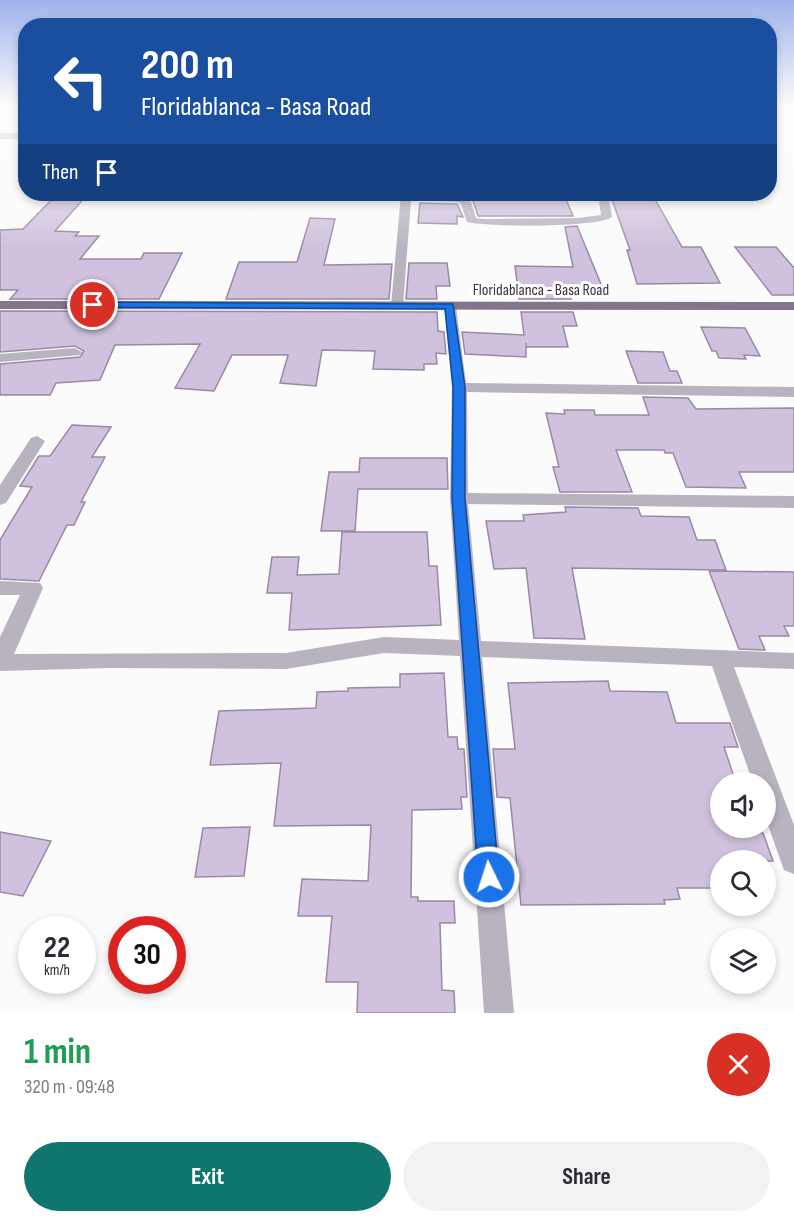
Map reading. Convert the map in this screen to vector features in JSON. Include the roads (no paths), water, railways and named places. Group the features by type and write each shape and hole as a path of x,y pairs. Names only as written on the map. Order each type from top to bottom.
{"main road":[{"name":"Floridablanca - Basa Road","path":"0,305 794,306"}],"street":[{"path":"397,306 406,201"},
{"path":"464,201 471,220 484,222 577,221 607,217 604,201"},
{"path":"450,306 459,387 459,498 499,1013"},
{"path":"0,357 75,352"},
{"path":"459,387 794,392"},
{"path":"0,500 37,441"},
{"path":"459,498 794,502"},
{"path":"0,588 33,588 0,661 286,661 384,645 794,661"},
{"path":"720,659 794,861"}]}
